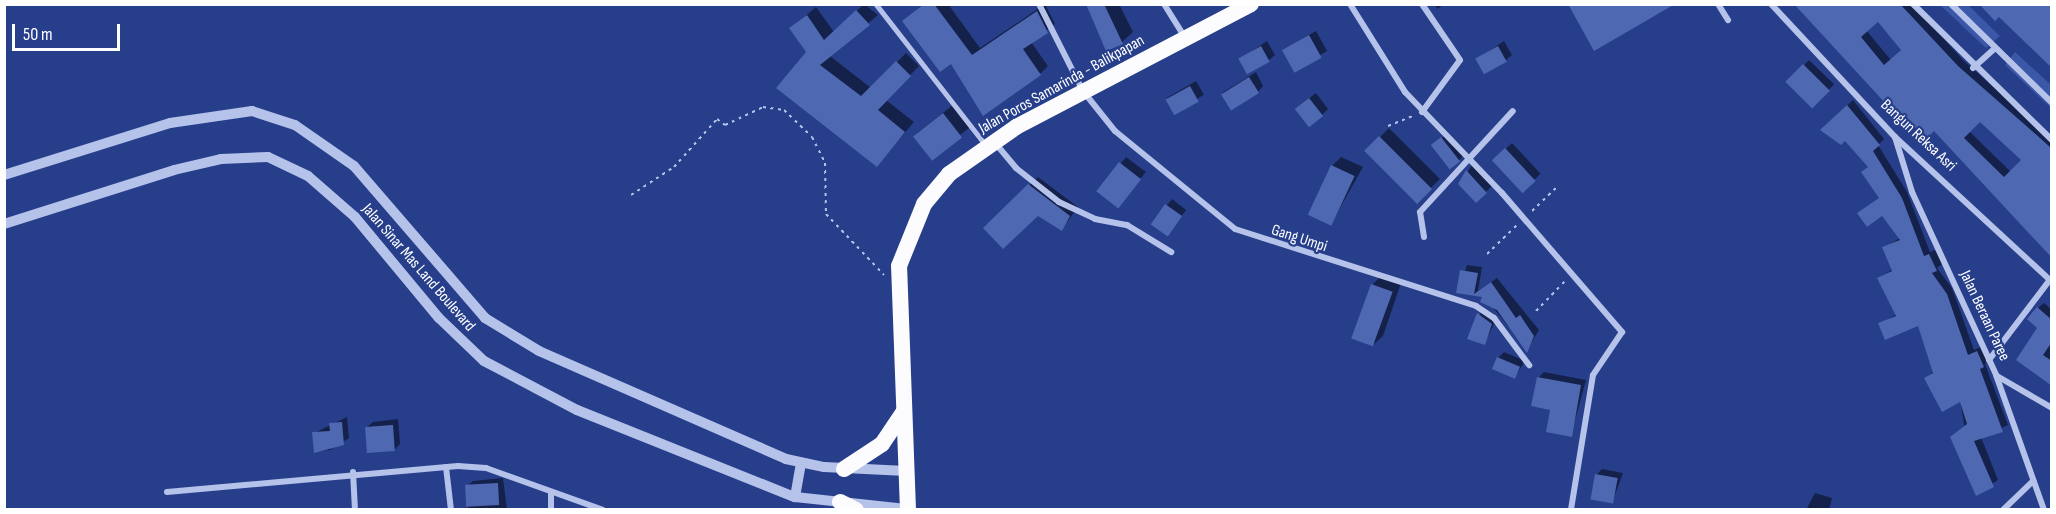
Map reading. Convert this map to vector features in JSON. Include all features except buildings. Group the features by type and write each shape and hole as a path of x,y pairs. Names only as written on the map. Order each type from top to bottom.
{"highway":[{"name":"Jalan Poros Samarinda - Balikpapan","path":"909,509 898,280 906,242 924,204 949,174 990,144 1083,91 1251,4"},
{"path":"844,469 882,444 903,413"},
{"path":"840,502 856,510"}],"street":[{"name":"Gang Umpi","path":"1039,4 1083,91 1135,149 1235,229 1476,306 1494,318 1529,365"},
{"path":"1164,4 1185,38"},
{"path":"1350,4 1387,70 1422,112 1471,161 1622,332 1593,375 1570,510"},
{"path":"1422,4 1460,60 1422,112"},
{"path":"1718,4 1728,20"},
{"name":"Bangun Reksa Asri","path":"1771,4 1894,137 2050,282"},
{"path":"1913,4 1973,68 2052,140"},
{"path":"1951,4 1994,49 2052,103"},
{"path":"1973,68 1994,49"},
{"name":"Jalan Sinar Mas Land Boulevard","path":"4,175 210,114 252,111 295,125 364,176 431,262 492,324 539,351 801,463 844,469 906,471"},
{"path":"1424,237 1420,212 1471,161 1513,111"},
{"name":"Jalan Beraan Paree","path":"1894,137 1912,192 1996,375 2044,510"},
{"path":"990,144 1059,202 1095,219 1127,225 1171,252"},
{"name":"Jalan Sinar Mas Land Boulevard","path":"4,224 221,159 268,157 290,164 355,217 439,318 484,361 577,410 795,497 909,509"},
{"path":"1989,360 2050,282"},
{"path":"1996,375 2052,408"},
{"path":"795,497 801,463"},
{"path":"446,467 451,510"},
{"path":"166,492 353,472 446,467 486,468 551,494 603,510"},
{"path":"353,472 355,510"},
{"path":"2003,510 2033,481"},
{"path":"551,494 551,510"}],"lane":[{"path":"876,4 990,144"}],"path":[{"path":"630,195 674,167 717,119 725,125 763,107 784,110 812,137 825,163 826,214 878,273 898,280"},
{"path":"1388,126 1422,112"},
{"path":"1536,311 1572,274"}],"shaded area":[{"path":"1940,5 1968,5 2000,36 1986,48"},
{"path":"2015,52 2051,85 2051,108 2005,65"}]}
